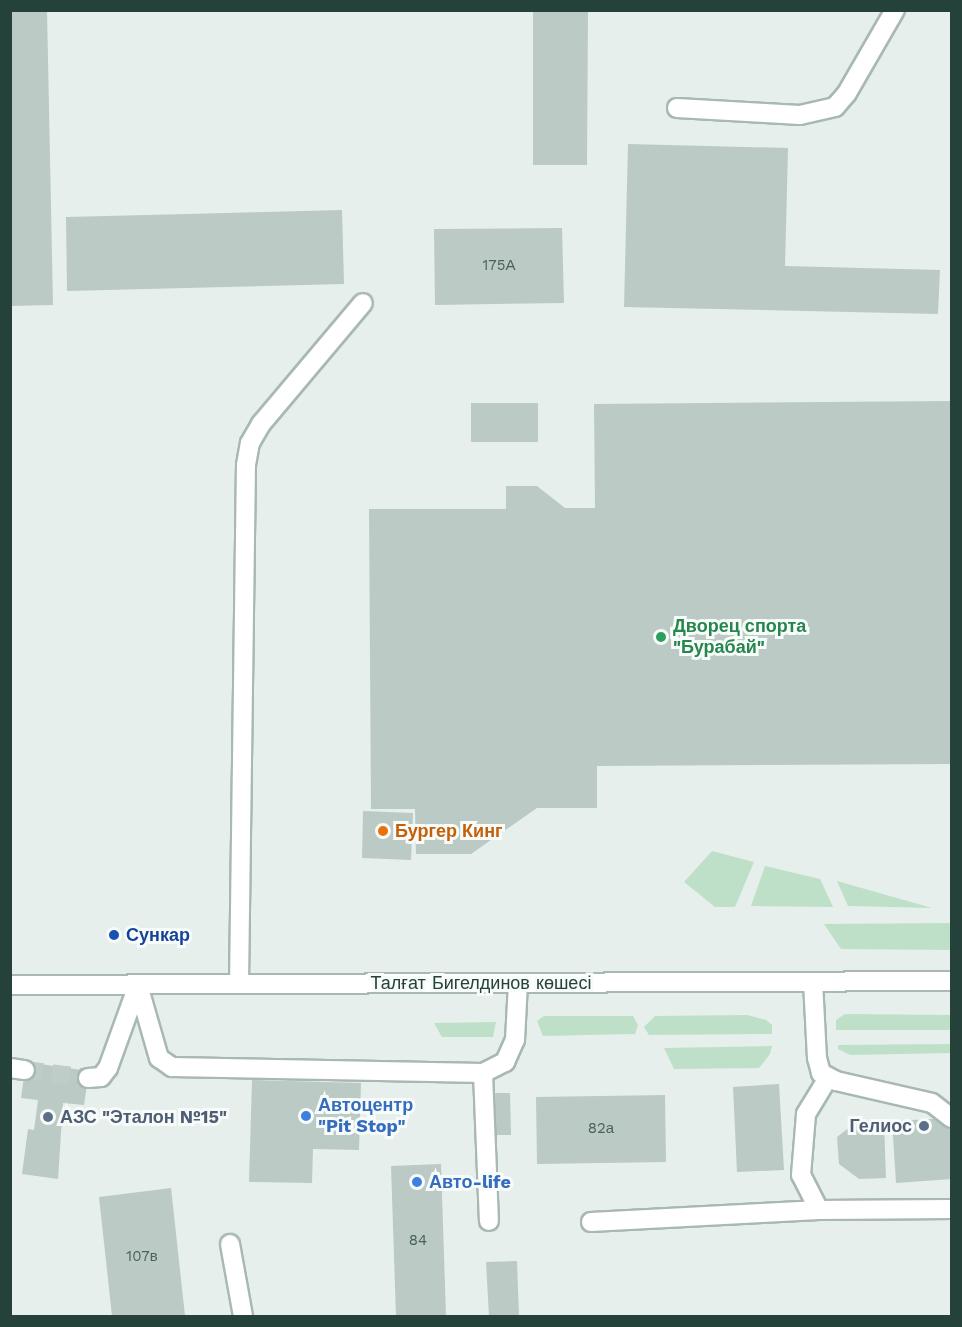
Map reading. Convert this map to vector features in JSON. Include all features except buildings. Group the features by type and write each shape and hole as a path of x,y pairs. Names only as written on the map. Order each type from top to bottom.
{"street":[{"path":"677,108 800,115 835,107 847,93 895,10"},
{"path":"240,984 246,465 250,444 261,424 363,303"},
{"name":"Талғат Бигелдинов көшесі","path":"10,985 951,981"},
{"path":"813,982 818,1067 828,1078 932,1102 951,1118"},
{"path":"138,985 159,1058 172,1067 483,1073 505,1062 516,1040 518,983"},
{"path":"88,1078 101,1077 108,1068 138,985"},
{"path":"483,1073 489,1221"},
{"path":"819,1210 801,1175 807,1114 828,1078"},
{"path":"591,1222 819,1210 951,1209"},
{"path":"230,1244 243,1317"}],"green space":[{"path":"712,851 754,862 735,907 715,907 684,882"},
{"path":"765,866 820,879 833,907 751,906"},
{"path":"837,881 932,908 848,906"},
{"path":"951,923 951,950 841,949 824,924"},
{"path":"845,1014 951,1015 951,1030 836,1030 836,1020"},
{"path":"747,1015 766,1020 772,1025 772,1034 649,1035 644,1027 655,1016"},
{"path":"544,1016 633,1016 638,1025 635,1034 543,1036 537,1021"},
{"path":"496,1022 493,1037 442,1037 434,1023"},
{"path":"951,1044 951,1053 850,1055 838,1049 838,1045"},
{"path":"772,1046 770,1054 759,1068 674,1069 664,1048"}],"tunnel":[{"path":"25,1070 88,1078"}],"place":[{"name":"Дворец спорта \"Бурабай\"","path":"661,637"},
{"name":"Бургер Кинг","path":"383,831"},
{"name":"Сункар","path":"114,935"},
{"name":"Автоцентр \"Pit Stop\"","path":"306,1116"},
{"name":"АЗС \"Эталон №15\"","path":"48,1117"},
{"name":"Гелиос","path":"924,1126"},
{"name":"Авто-life","path":"417,1182"}]}
